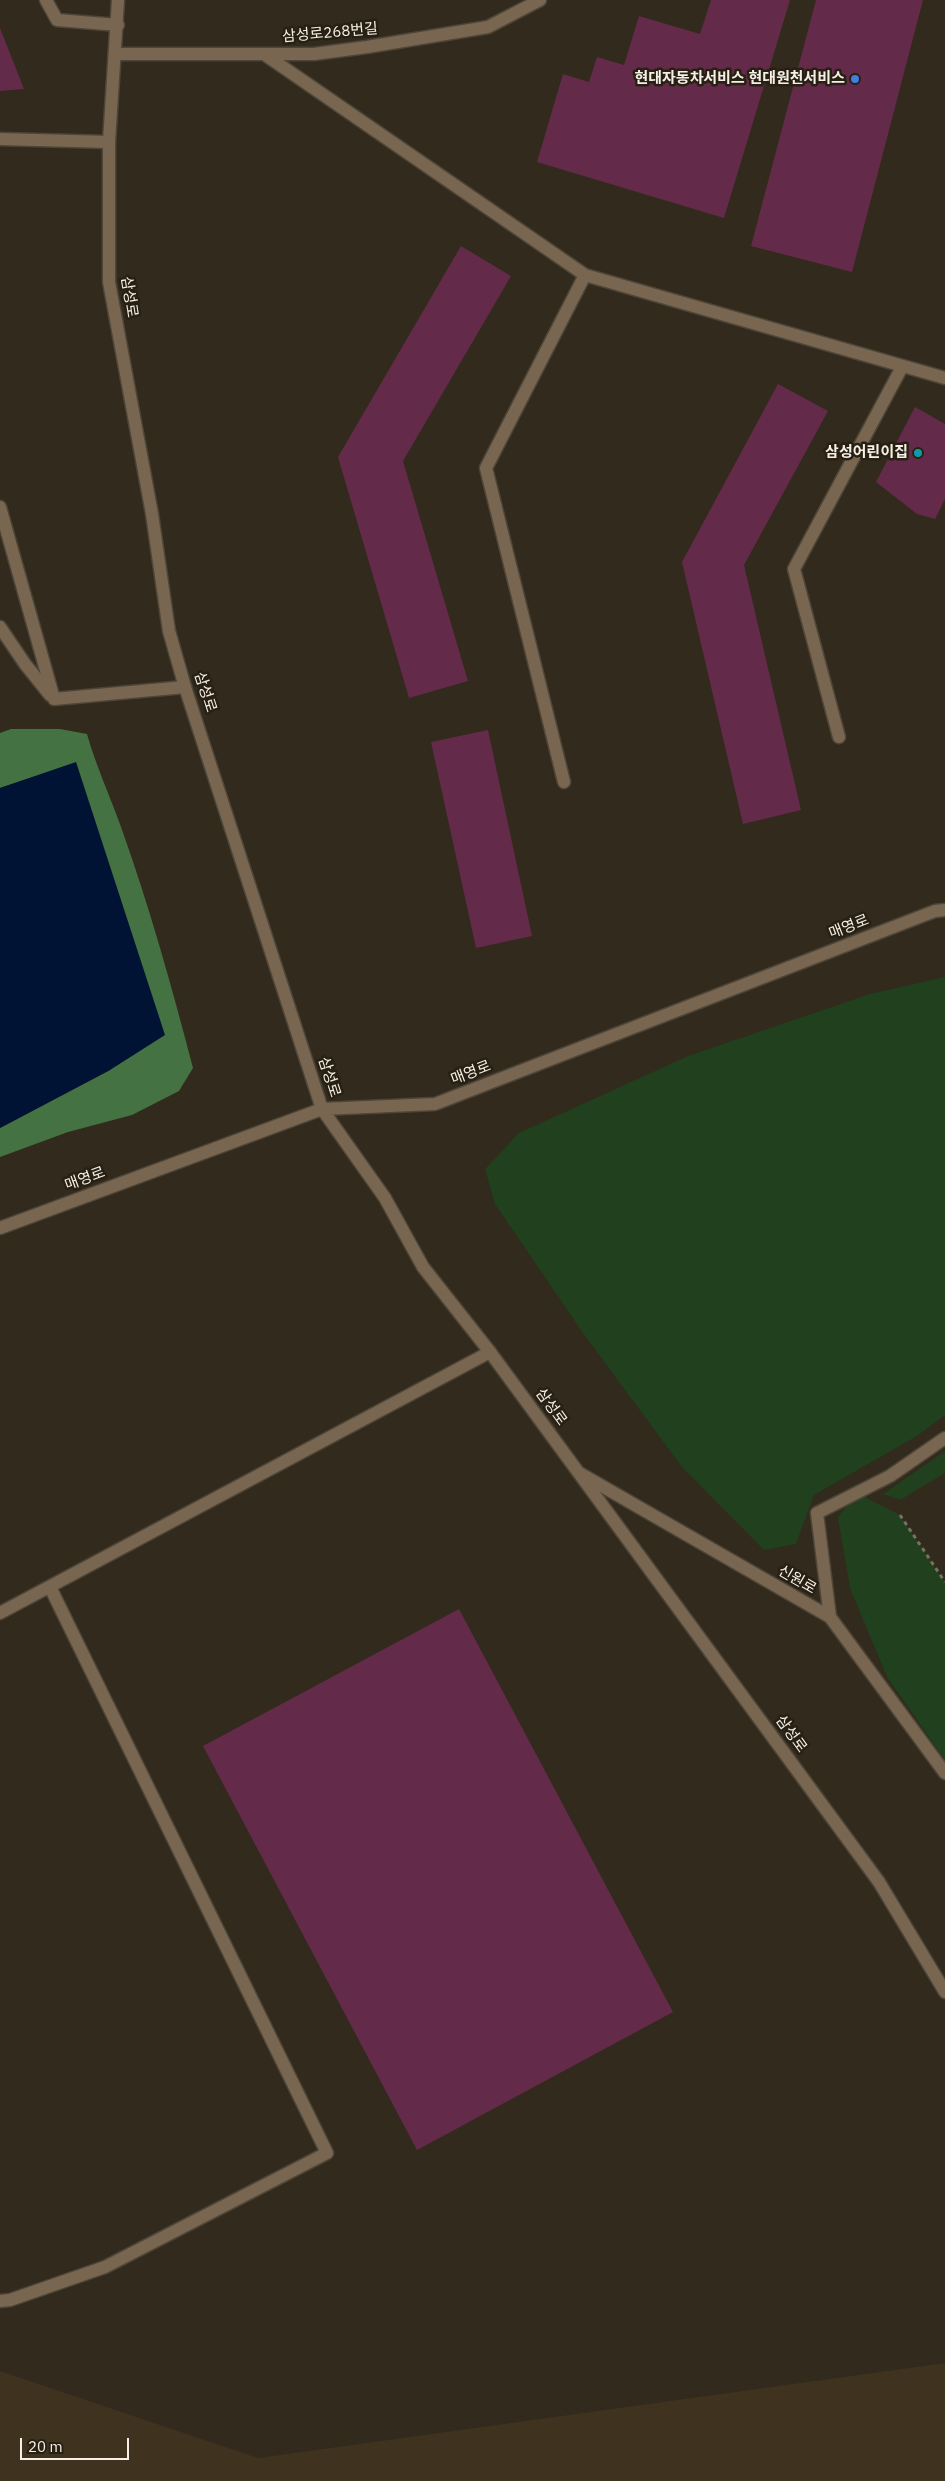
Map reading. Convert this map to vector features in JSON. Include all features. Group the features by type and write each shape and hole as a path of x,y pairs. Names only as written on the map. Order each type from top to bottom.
{"street":[{"path":"46,0 57,20 118,25"},
{"name":"삼성로","path":"118,0 118,25 109,142 109,282 152,514 169,631 185,687 322,1109 385,1198 423,1267 490,1352 879,1882 945,1992"},
{"name":"삼성로268번길","path":"116,54 314,54 488,27 540,0"},
{"path":"264,54 585,275 945,378"},
{"path":"0,139 109,142"},
{"path":"564,782 486,468 585,275"},
{"path":"839,737 794,568 902,366"},
{"path":"0,508 54,699"},
{"path":"0,627 25,664 54,699"},
{"path":"54,699 185,687"},
{"name":"매영로","path":"0,1228 322,1109 436,1104 935,911 945,910"},
{"path":"0,1612 50,1588 490,1352"},
{"path":"830,1617 817,1513 890,1476 945,1438"},
{"name":"신원로","path":"580,1474 830,1617 945,1773"},
{"path":"0,2300 10,2300 105,2267 327,2153 50,1588"}],"path":[{"path":"900,1515 945,1582"}],"shaded area":[{"path":"945,2363 945,2481 0,2481 0,2371 258,2458"}],"green space":[{"path":"11,729 60,729 87,734 151,916 193,1068 179,1091 132,1115 68,1132 0,1157 0,1128 110,1070 76,763 0,788 0,733"},
{"path":"945,977 945,1415 917,1436 814,1495 796,1544 764,1550 682,1467 583,1333 495,1204 485,1169 519,1133 688,1056 870,994"},
{"path":"945,1451 945,1473 900,1500 883,1494"},
{"path":"857,1493 900,1515 945,1582 945,1760 887,1677 850,1588 838,1517"}],"water":[{"path":"76,762 165,1035 110,1070 0,1128 0,788"}],"building":[{"path":"711,0 790,0 724,218 537,162 563,74 589,82 597,57 624,65 639,16 700,34"},
{"path":"816,0 923,0 852,272 751,246"},
{"path":"0,28 24,89 0,91"},
{"path":"461,246 511,276 403,461 468,681 409,698 338,457"},
{"path":"778,384 828,411 744,565 801,810 743,824 682,562"},
{"name":"삼성어린이집","path":"915,407 945,424 945,499 935,519 917,514 876,482"},
{"path":"488,730 532,936 476,948 431,742"},
{"path":"459,1609 673,2012 417,2150 203,1746"}],"place":[{"name":"현대자동차서비스 현대원천서비스","path":"855,79"},
{"name":"삼성어린이집","path":"918,453"}]}
